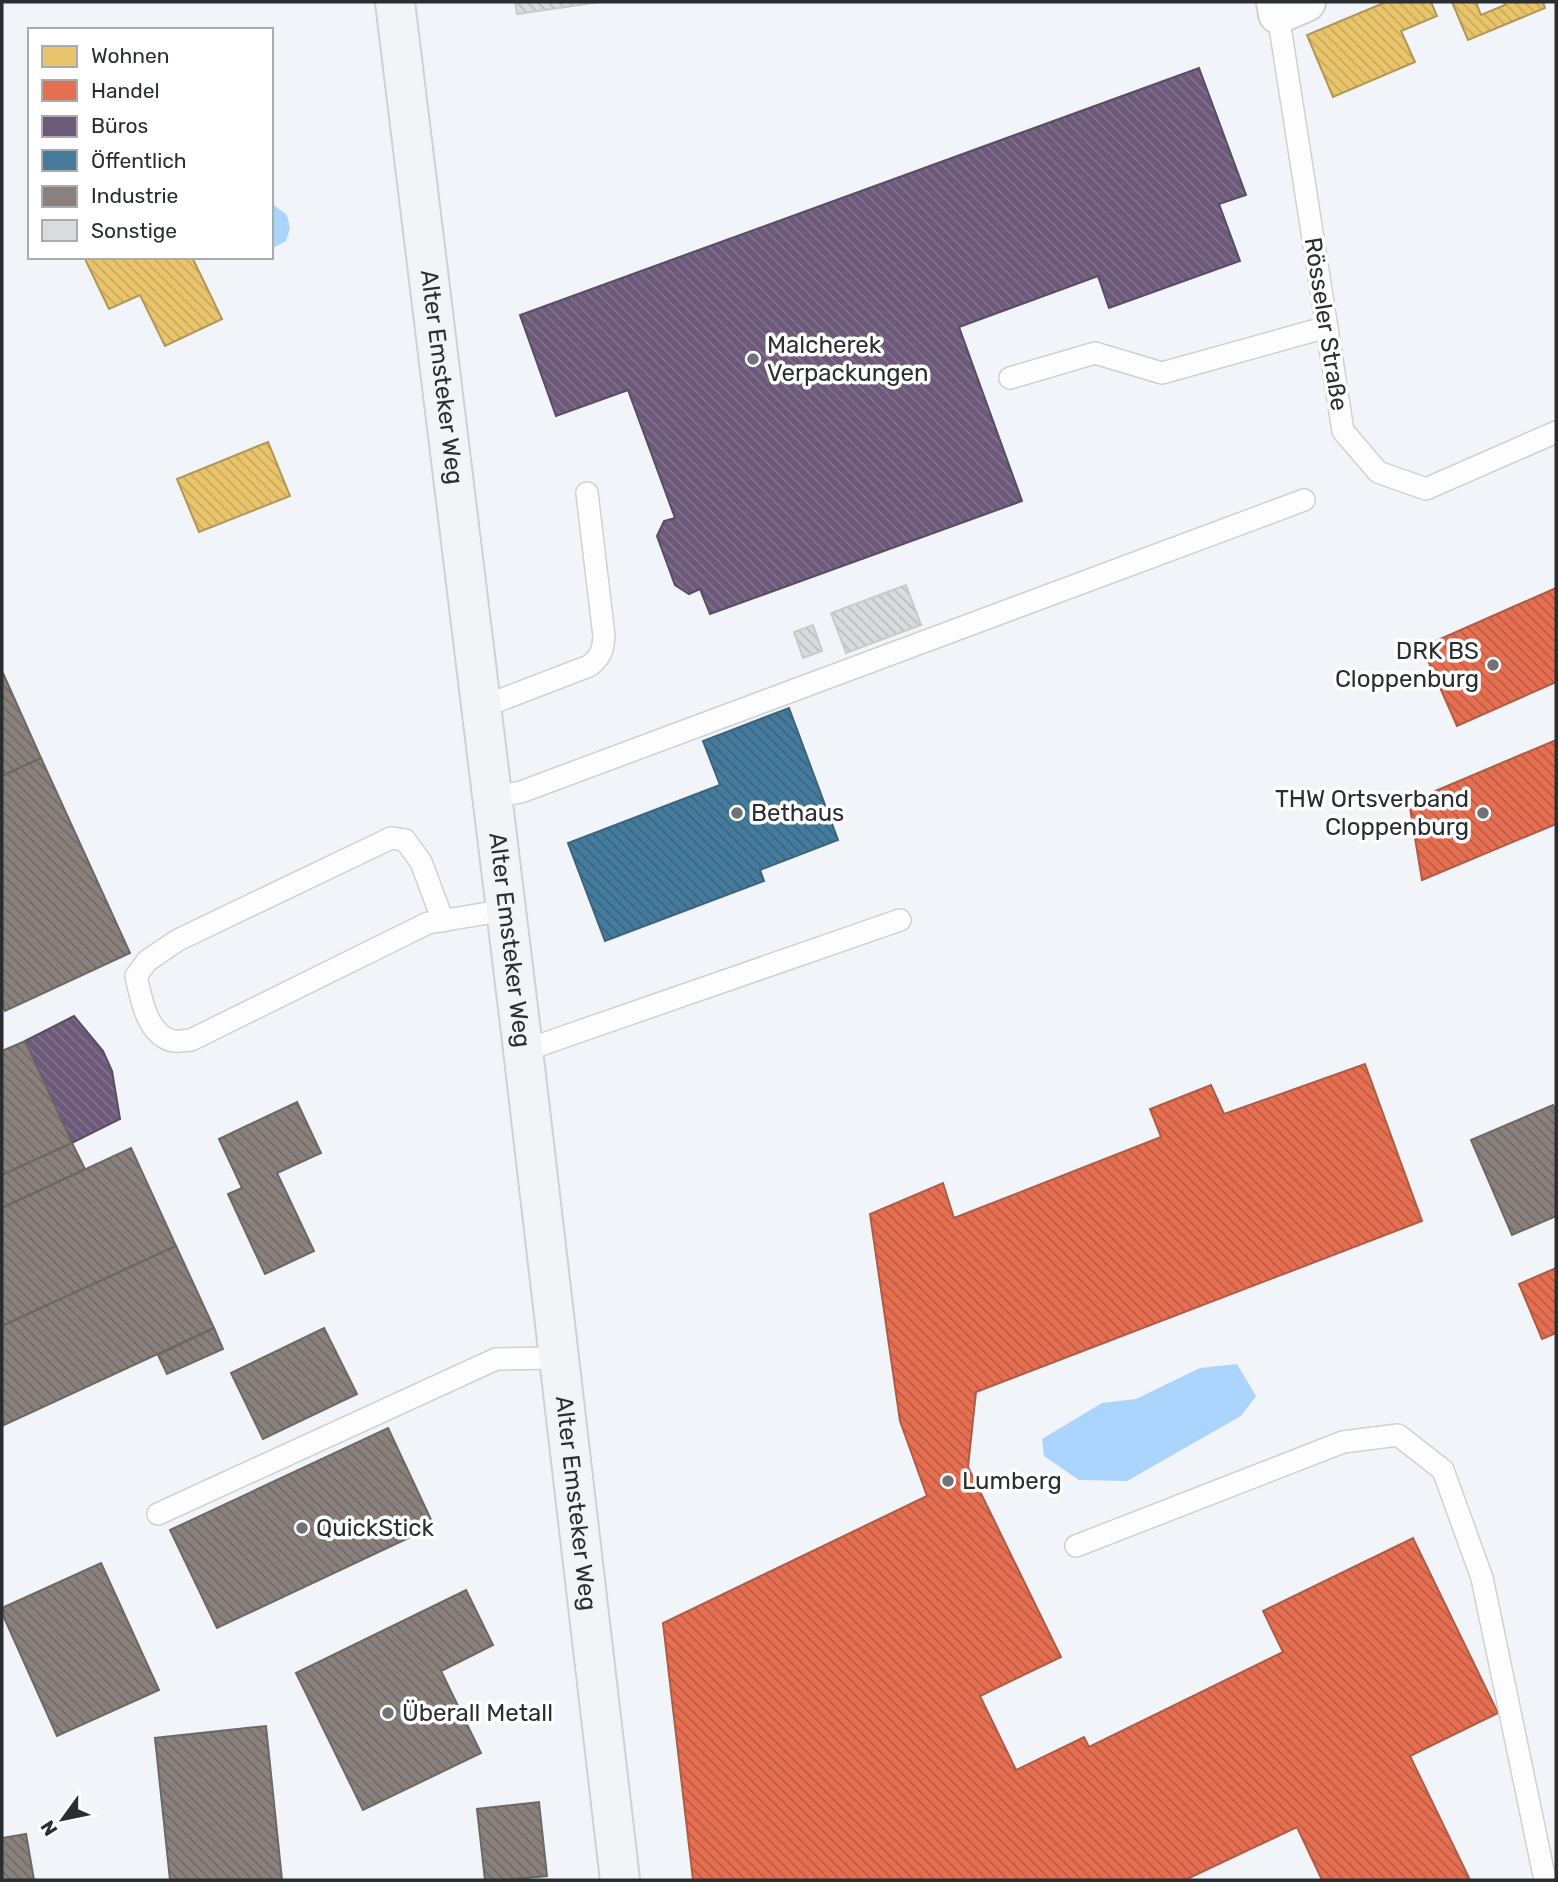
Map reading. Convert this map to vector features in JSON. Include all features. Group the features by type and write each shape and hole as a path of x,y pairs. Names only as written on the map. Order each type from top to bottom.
{"street":[{"name":"Alter Emsteker Weg","path":"395,2 432,286 620,1880"}],"lane":[{"name":"Rösseler Straße","path":"1287,6 1326,327 1343,431 1378,472 1426,489 1556,432"},
{"path":"1010,378 1095,353 1162,373 1326,327"},
{"path":"482,707 589,666 603,650 604,636 587,493"},
{"path":"493,797 521,792 1304,500"},
{"path":"443,921 421,862 405,840 391,838 178,940 146,961 135,976 144,1008 155,1029 162,1036 176,1042 191,1040 428,923 443,921 506,910"},
{"path":"523,1051 900,920"},
{"path":"158,1514 496,1359 559,1357"},
{"path":"1076,1546 1343,1441 1398,1435 1443,1470 1482,1578 1545,1880"}],"water":[{"path":"273,204 287,215 290,228 286,241 273,248"},
{"path":"1237,1364 1256,1396 1241,1416 1127,1481 1079,1480 1044,1456 1042,1439 1102,1403 1136,1399 1200,1368"}],"building: Wohnen":[{"path":"1386,2 1431,2 1437,16 1401,31 1415,62 1333,97 1307,35"},
{"path":"1452,2 1476,2 1481,15 1505,5 1504,2 1543,2 1545,8 1468,40"},
{"path":"85,259 193,259 222,319 165,346 140,295 109,309"},
{"path":"268,442 290,496 199,532 177,479"}],"building: Handel":[{"name":"DRK BS Cloppenburg","path":"1556,588 1556,682 1457,726 1422,647"},
{"name":"THW Ortsverband Cloppenburg","path":"1556,740 1556,824 1422,880 1409,802"},
{"name":"Lumberg","path":"1365,1064 1422,1221 976,1392 968,1467 1061,1657 980,1696 1016,1770 1084,1737 1089,1747 1283,1652 1263,1611 1413,1538 1498,1713 1410,1756 1470,1880 1322,1880 1297,1827 1185,1880 693,1880 663,1623 927,1496 900,1421 870,1214 943,1183 954,1218 1161,1137 1150,1109 1211,1085 1224,1114"},
{"path":"1556,1268 1556,1333 1542,1339 1519,1284"}],"building: Büros":[{"name":"Malcherek Verpackungen","path":"1199,68 1246,195 1219,204 1240,261 1109,308 1098,276 959,327 1022,501 710,614 700,589 689,594 675,585 657,536 664,521 675,518 628,390 556,416 520,315"},
{"path":"74,1016 103,1051 112,1071 120,1119 72,1143 25,1041"}],"building: Öffentlich":[{"name":"Bethaus","path":"789,708 838,840 760,870 764,881 605,941 568,843 720,785 703,741"}],"building: Industrie":[{"path":"2,671 41,758 2,776"},
{"path":"41,758 130,953 5,1011 2,1004 2,776"},
{"path":"25,1041 72,1143 2,1175 2,1051"},
{"path":"297,1102 321,1153 277,1173 314,1251 265,1274 228,1194 242,1188 219,1139"},
{"path":"1553,1105 1556,1111 1556,1216 1512,1235 1471,1140"},
{"path":"72,1143 85,1169 2,1208 2,1175"},
{"path":"131,1148 176,1246 2,1326 2,1208"},
{"path":"176,1246 214,1328 2,1426 2,1326"},
{"path":"214,1328 223,1349 167,1374 158,1355"},
{"path":"324,1328 357,1394 263,1439 231,1373"},
{"name":"QuickStick","path":"388,1428 434,1526 217,1628 170,1530"},
{"path":"101,1563 159,1690 57,1736 2,1608"},
{"name":"Überall Metall","path":"466,1590 493,1645 441,1671 481,1753 363,1810 296,1673"},
{"path":"266,1726 282,1880 170,1880 155,1738"},
{"path":"539,1802 547,1876 485,1880 477,1809"},
{"path":"26,1834 34,1880 2,1880 2,1838"}],"building: Sonstige":[{"path":"515,2 600,2 517,14"},
{"path":"906,585 921,625 846,653 831,613"},
{"path":"813,625 822,651 803,658 794,632"}],"place":[{"name":"Malcherek Verpackungen","path":"753,359"},
{"name":"DRK BS Cloppenburg","path":"1493,665"},
{"name":"Bethaus","path":"737,813"},
{"name":"THW Ortsverband Cloppenburg","path":"1483,813"},
{"name":"Lumberg","path":"948,1481"},
{"name":"QuickStick","path":"302,1528"},
{"name":"Überall Metall","path":"388,1713"}]}
